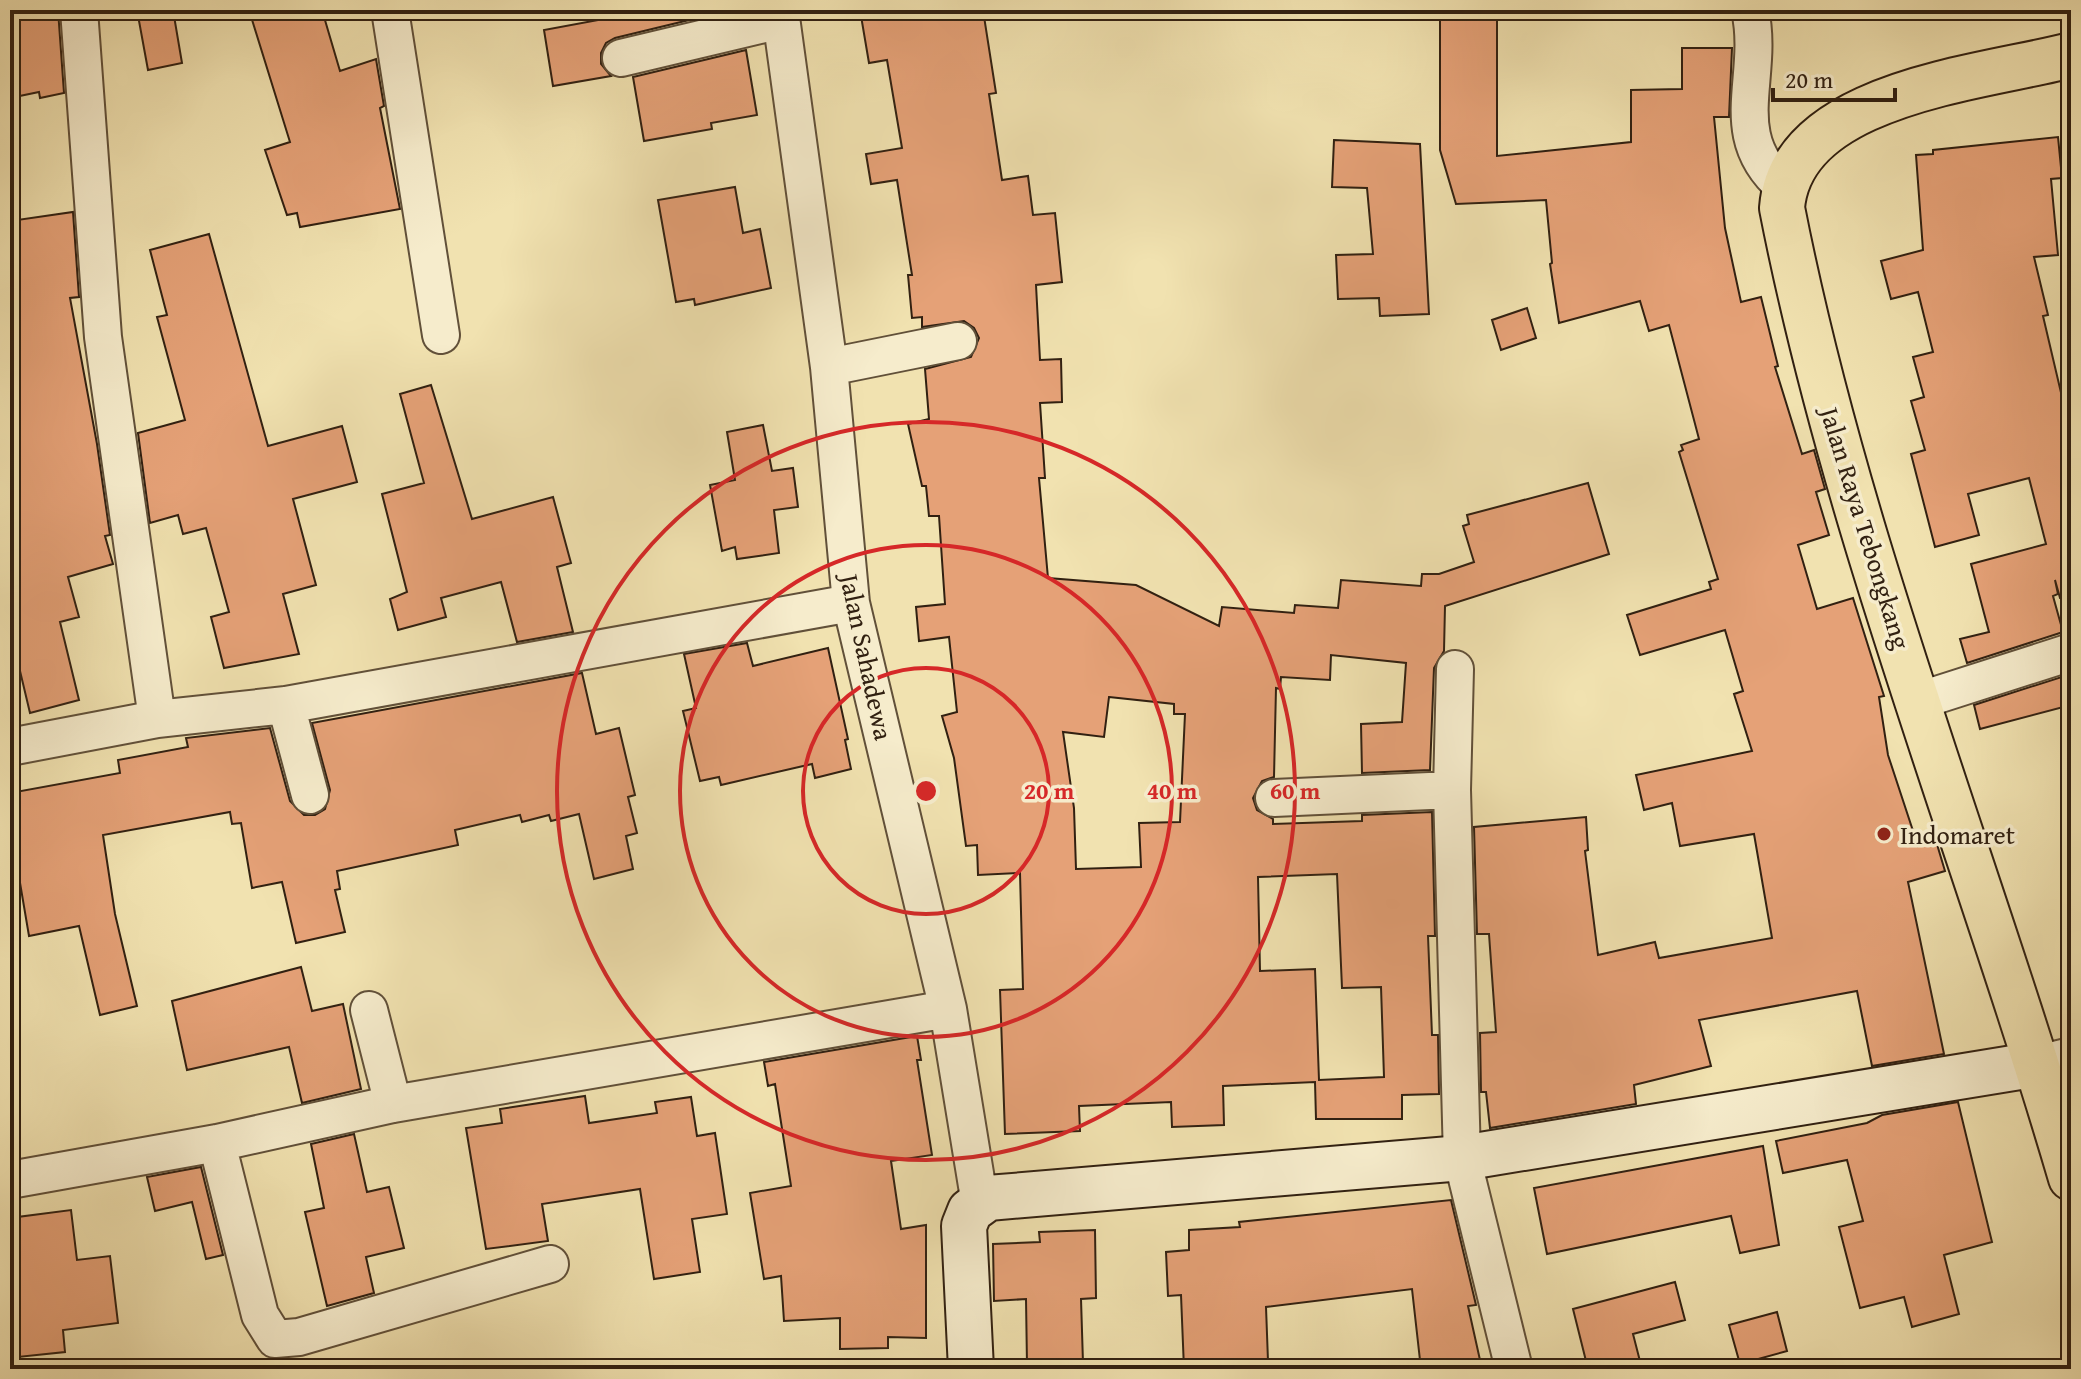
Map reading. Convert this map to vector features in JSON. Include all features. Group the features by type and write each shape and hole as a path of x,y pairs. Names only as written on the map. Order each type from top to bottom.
{"main road":[{"path":"1784,187 1804,150 1860,112 1909,92 2071,55"},
{"name":"Jalan Raya Tebongkang","path":"1784,187 1782,208 1787,233 1846,477 1918,701 2054,1060 2071,1178"},
{"path":"971,1369 964,1226 970,1211 1002,1194 1462,1158 2054,1060"}],"street":[{"path":"79,10 103,337 157,719"},
{"path":"390,10 441,335"},
{"path":"1750,10 1755,58 1748,120 1754,149 1765,170 1784,187"},
{"path":"621,58 780,15"},
{"name":"Jalan Sahadewa","path":"780,15 829,367 851,603 948,1009 980,1204"},
{"path":"829,367 958,341"},
{"path":"10,747 157,719 286,705 851,603"},
{"path":"1918,701 2071,652"},
{"path":"1455,669 1452,790 1462,1158 1514,1369"},
{"path":"286,705 310,795"},
{"path":"1274,798 1452,790"},
{"path":"10,1180 217,1143 393,1104 948,1009"},
{"path":"369,1010 393,1104"},
{"path":"217,1143 260,1315 275,1339 299,1337 550,1264"}],"building":[{"path":"10,10 58,10 64,93 40,98 39,92 10,98"},
{"path":"137,10 173,10 182,63 148,70"},
{"path":"249,10 322,10 340,71 376,59 384,106 380,108 400,209 300,227 297,213 287,215 265,150 290,142"},
{"path":"652,10 713,10 714,14 615,38 606,43 601,53 601,64 611,76 553,86 544,30"},
{"path":"860,10 983,10 996,93 989,94 1002,180 1028,176 1033,215 1055,213 1062,282 1036,285 1040,360 1061,359 1062,402 1040,403 1045,478 1039,478 1048,578 1136,585 1219,626 1222,607 1294,613 1295,605 1338,608 1341,580 1421,586 1422,574 1439,574 1474,562 1463,526 1469,524 1467,515 1588,483 1609,554 1445,606 1444,651 1434,668 1430,770 1362,773 1361,724 1402,722 1406,663 1331,655 1330,680 1281,677 1280,689 1276,688 1274,777 1262,781 1253,798 1257,810 1273,819 1273,824 1362,821 1362,815 1432,812 1435,936 1428,936 1432,1035 1438,1035 1439,1094 1402,1095 1402,1119 1316,1119 1315,1082 1223,1086 1224,1125 1172,1127 1171,1102 1079,1106 1080,1131 1005,1134 1000,990 1023,989 1020,873 978,875 977,845 966,846 954,758 942,716 957,712 949,637 919,641 916,607 945,604 939,516 929,516 926,486 922,486 908,424 929,419 925,369 971,357 979,338 974,328 964,321 922,327 922,317 912,318 908,275 912,275 897,180 871,184 866,154 902,148 887,60 869,63","holes":["1109,697 1174,704 1174,714 1185,714 1180,822 1139,823 1141,867 1076,869 1074,808 1063,732 1104,737","1337,874 1342,988 1381,987 1384,1077 1319,1080 1315,969 1260,971 1258,877"]},
{"path":"1440,10 1497,10 1497,156 1631,142 1631,90 1682,89 1682,48 1732,48 1729,117 1714,117 1725,228 1741,302 1761,297 1778,366 1775,367 1802,454 1814,450 1825,489 1816,492 1829,535 1798,545 1817,609 1853,598 1884,696 1879,697 1888,755 1918,846 1936,841 1945,871 1908,882 1944,1054 1872,1066 1857,991 1699,1020 1711,1066 1634,1085 1636,1104 1490,1128 1486,1092 1481,1092 1480,1033 1496,1032 1489,934 1477,934 1474,827 1586,817 1588,850 1585,851 1598,955 1655,942 1659,958 1772,938 1754,834 1680,846 1672,803 1644,810 1636,775 1752,751 1734,694 1743,691 1725,630 1640,655 1627,615 1711,589 1709,582 1718,579 1679,452 1683,450 1681,445 1699,439 1669,325 1649,331 1640,301 1559,323 1550,264 1546,200 1456,204 1440,150"},
{"path":"746,50 757,115 711,123 712,129 644,141 633,77"},
{"path":"2058,137 2062,178 2051,179 2058,255 2034,257 2048,315 2043,316 2066,414 2071,412 2071,597 2060,598 2055,580 2058,594 2053,596 2063,632 1967,663 1960,639 1989,632 1971,564 2046,544 2029,478 1968,494 1979,535 1935,547 1911,454 1925,450 1911,401 1924,397 1913,357 1933,352 1918,292 1891,299 1881,261 1923,250 1916,155 1933,154 1933,150"},
{"path":"1334,140 1420,144 1429,314 1380,316 1379,298 1338,299 1336,255 1373,254 1367,188 1332,187"},
{"path":"735,187 743,233 760,229 771,288 695,305 694,299 676,302 658,200"},
{"path":"73,212 79,297 70,298 97,444 110,535 105,536 113,564 68,577 79,617 60,622 79,700 30,713 10,629 10,221"},
{"path":"209,234 268,446 342,426 357,482 293,499 316,585 283,594 299,654 224,668 211,617 229,612 206,528 183,534 178,515 150,523 138,433 185,420 157,317 167,315 150,250"},
{"path":"1527,308 1536,338 1501,350 1492,320"},
{"path":"431,385 472,519 553,497 571,563 557,567 573,632 517,642 501,582 441,598 446,617 398,630 390,599 407,592 382,494 424,483 400,394"},
{"path":"763,425 772,471 793,468 798,507 774,510 779,553 737,559 735,547 722,551 710,485 735,480 727,432"},
{"path":"747,643 753,666 828,648 848,739 845,740 851,769 815,778 812,764 721,785 719,777 700,781 683,711 696,708 684,654"},
{"path":"582,673 596,734 619,728 635,795 628,797 637,833 626,836 633,869 594,879 579,814 551,821 549,815 522,822 520,815 455,830 458,845 337,871 340,889 335,890 345,932 296,943 282,882 252,888 241,823 232,824 230,812 103,835 115,914 137,1006 100,1015 79,926 29,936 18,871 10,873 10,793 120,773 118,760 188,747 186,738 270,728 290,801 304,815 315,815 325,809 330,790 312,723"},
{"path":"2071,674 2071,705 1980,729 1974,705"},
{"path":"301,967 312,1011 343,1004 361,1089 302,1103 289,1047 187,1070 172,1001"},
{"path":"917,1036 921,1060 917,1060 932,1155 891,1161 901,1229 926,1225 926,1338 888,1337 888,1348 840,1349 840,1318 784,1321 781,1276 764,1279 750,1193 791,1186 775,1084 768,1086 764,1062"},
{"path":"585,1096 589,1123 657,1113 655,1102 691,1097 697,1136 715,1133 727,1214 692,1219 700,1272 654,1279 640,1189 542,1204 548,1241 486,1249 466,1128 502,1123 500,1109"},
{"path":"1958,1102 1992,1242 1944,1255 1959,1314 1912,1327 1904,1297 1860,1308 1839,1227 1863,1221 1847,1160 1783,1173 1776,1141 1867,1123 1882,1115"},
{"path":"354,1134 367,1192 389,1187 404,1248 366,1257 374,1293 327,1306 305,1212 324,1208 311,1144"},
{"path":"1763,1146 1779,1245 1740,1253 1731,1216 1547,1254 1534,1188"},
{"path":"201,1167 223,1255 206,1259 192,1202 155,1211 147,1177"},
{"path":"1451,1200 1476,1305 1468,1306 1482,1369 1421,1369 1412,1289 1266,1307 1268,1361 1227,1364 1227,1369 1184,1369 1181,1295 1168,1296 1166,1252 1189,1250 1189,1230 1240,1227 1239,1222"},
{"path":"71,1210 77,1260 110,1256 118,1323 63,1330 65,1352 18,1357 17,1348 10,1349 10,1218"},
{"path":"1095,1230 1096,1298 1081,1299 1083,1363 1027,1365 1026,1299 994,1301 993,1244 1040,1242 1039,1232"},
{"path":"1675,1282 1685,1320 1633,1334 1642,1369 1588,1369 1573,1309"},
{"path":"1777,1312 1787,1351 1740,1364 1729,1325"}],"place":[{"name":"Indomaret","path":"1884,834"}]}
